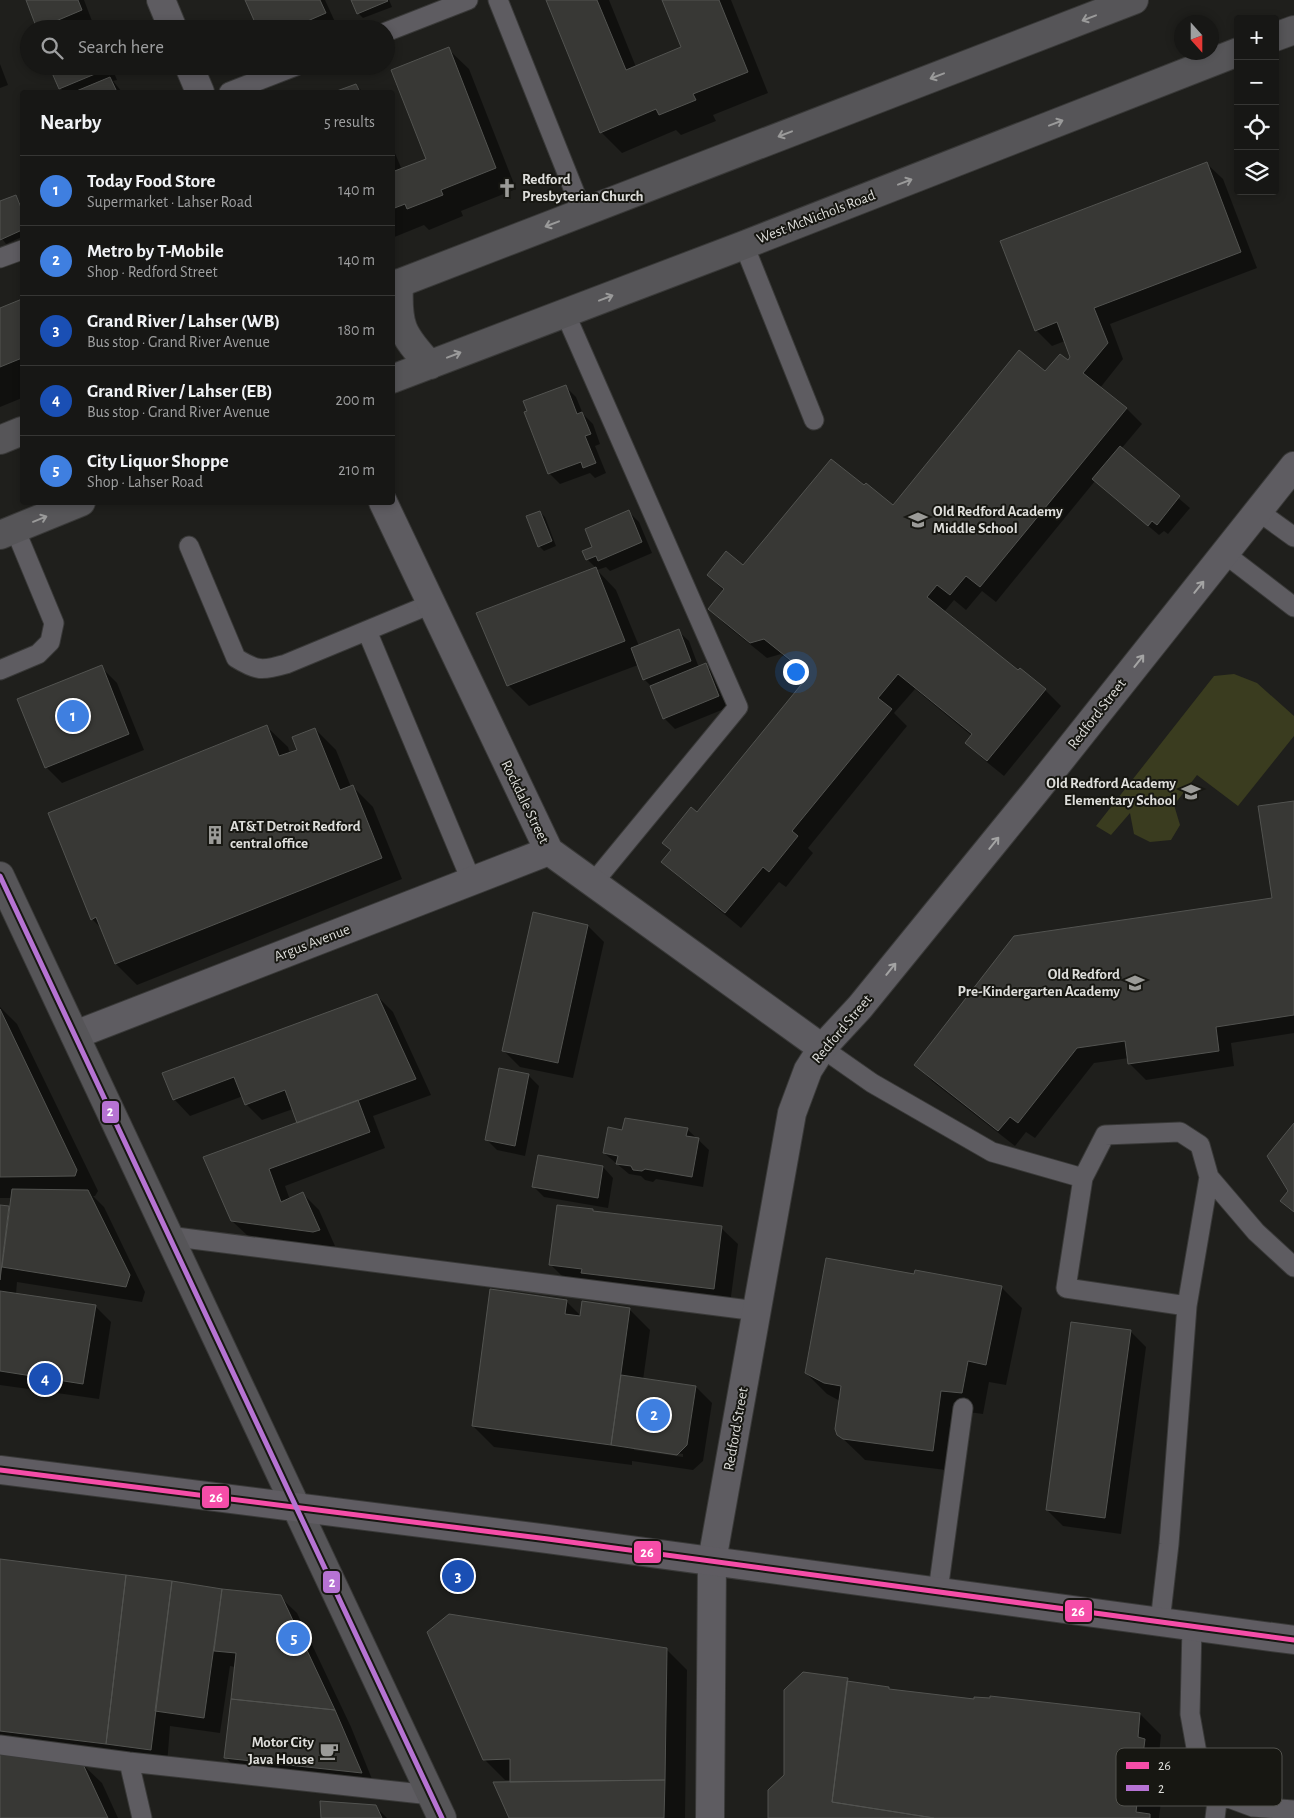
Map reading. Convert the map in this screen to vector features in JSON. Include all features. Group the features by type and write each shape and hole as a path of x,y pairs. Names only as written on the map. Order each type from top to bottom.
{"main road":[{"path":"430,365 412,346 401,325 396,284 1134,0"},
{"path":"1279,36 1294,30"},
{"name":"West McNichols Road","path":"395,378 744,245 1234,54"},
{"path":"0,440 20,432"},
{"path":"7,532 74,505"},
{"path":"3,889 75,1035 436,1807"},
{"path":"0,1470 712,1561 1294,1640"}],"street":[{"path":"161,0 169,20"},
{"path":"193,75 199,90"},
{"name":"Redford Street","path":"710,1818 712,1561 792,1113 808,1070 822,1048 860,1007 1023,807 1294,466"},
{"name":"Rockdale Street","path":"383,505 549,851 822,1048"},
{"name":"Argus Avenue","path":"75,1035 549,851"}],"lane":[{"path":"395,28 468,0"},
{"path":"498,0 583,212"},
{"path":"234,90 273,75"},
{"path":"744,245 814,420"},
{"path":"0,258 20,251"},
{"path":"565,314 738,707 593,883"},
{"path":"1258,511 1294,537"},
{"path":"0,670 38,654 50,642 54,623 7,532"},
{"path":"189,546 236,658 252,668 270,669 286,664 431,604"},
{"path":"1225,554 1294,606"},
{"path":"367,631 471,880"},
{"path":"822,1048 872,1083 992,1152 1083,1178"},
{"path":"1187,1306 1066,1288 1083,1178 1105,1135 1180,1132 1200,1146 1209,1177 1256,1232 1294,1267"},
{"path":"1160,1622 1169,1544 1187,1306 1209,1177"},
{"path":"168,1236 756,1311"},
{"path":"938,1591 963,1408"},
{"path":"1192,1626 1190,1714 1196,1748"},
{"path":"0,1744 436,1807"},
{"path":"129,1762 142,1818"},
{"path":"1250,1806 1294,1810"}],"green space":[{"path":"1234,674 1257,683 1294,716 1294,736 1238,806 1197,775 1174,805 1180,825 1171,840 1150,842 1134,834 1130,813 1111,835 1096,826 1214,676"}],"building":[{"path":"26,0 78,0 82,10 58,20 34,20"},
{"path":"245,0 320,0 326,13 310,20 254,20"},
{"path":"351,0 387,0 388,1 357,14"},
{"path":"546,0 597,0 626,70 681,47 662,0 719,0 748,72 693,94 696,100 659,115 656,109 600,133"},
{"path":"449,47 496,168 441,190 443,195 407,209 405,204 395,208 395,171 426,159 393,75 395,75 395,68"},
{"path":"53,75 93,75 59,89"},
{"path":"110,77 116,90 79,90"},
{"path":"356,84 359,90 340,90"},
{"path":"1207,162 1241,252 1094,308 1108,343 1083,373 1127,408 980,587 966,576 950,595 937,585 927,597 1018,670 1020,668 1046,689 987,761 965,743 972,734 898,674 878,698 892,709 792,831 798,836 769,872 763,867 725,913 661,862 671,850 662,843 691,807 697,812 809,675 764,639 750,643 708,609 724,589 707,575 726,551 743,565 831,459 864,485 866,483 893,505 1019,350 1045,371 1060,354 1068,360 1070,357 1057,322 1035,331 1000,241"},
{"path":"16,195 20,205 20,231 0,240 0,201"},
{"path":"20,300 20,359 0,367 0,308"},
{"path":"566,385 577,414 582,412 591,434 585,436 596,463 583,468 581,462 548,474 524,412 527,411 523,401"},
{"path":"1120,446 1180,496 1157,525 1152,521 1148,526 1092,479"},
{"path":"629,510 642,542 598,561 596,556 586,560 582,551 592,547 585,529"},
{"path":"540,511 552,541 538,547 526,516"},
{"path":"596,567 625,641 507,686 476,613"},
{"path":"679,629 691,661 643,680 631,648"},
{"path":"706,663 719,696 663,719 650,686"},
{"path":"102,665 129,734 45,768 17,699"},
{"name":"AT&T Detroit Redford central office","path":"267,725 279,756 297,750 292,737 315,728 340,790 353,785 382,858 115,964 96,917 91,920 48,813"},
{"path":"1294,801 1294,1015 1216,1027 1219,1051 1128,1064 1125,1041 1077,1048 1018,1123 1010,1117 998,1131 914,1065 1014,936 1272,898 1258,806"},
{"path":"533,912 588,925 558,1063 502,1051"},
{"path":"377,994 416,1079 297,1123 285,1090 245,1105 234,1077 173,1100 162,1073"},
{"path":"0,1009 77,1170 75,1176 0,1177"},
{"path":"499,1068 529,1074 515,1146 485,1140"},
{"path":"358,1100 370,1132 269,1169 281,1202 303,1192 320,1230 313,1232 231,1221 203,1157"},
{"path":"625,1118 688,1128 686,1136 699,1138 692,1177 645,1169 642,1171 633,1170 631,1166 616,1164 618,1156 603,1153 608,1127 622,1130"},
{"path":"1294,1123 1294,1212 1280,1201 1288,1191 1267,1156"},
{"path":"538,1155 603,1166 598,1198 532,1187"},
{"path":"12,1189 88,1190 130,1275 126,1287 2,1267"},
{"path":"0,1205 9,1206 0,1280"},
{"path":"557,1205 722,1226 714,1289 581,1273 582,1269 549,1265"},
{"path":"826,1258 914,1274 915,1270 1002,1286 986,1365 968,1361 962,1393 941,1391 933,1451 843,1439 837,1435 835,1429 841,1386 824,1383 805,1373"},
{"path":"490,1289 567,1300 565,1314 580,1316 582,1301 630,1308 611,1445 472,1426"},
{"path":"0,1291 96,1305 83,1384 0,1371"},
{"path":"1071,1322 1131,1330 1105,1518 1046,1510"},
{"path":"621,1375 696,1386 687,1445 677,1455 611,1445"},
{"path":"0,1559 126,1575 106,1744 0,1731"},
{"path":"126,1575 172,1581 151,1750 106,1744"},
{"path":"172,1581 222,1589 204,1718 155,1711"},
{"path":"222,1589 281,1595 335,1710 231,1699 236,1653 214,1651"},
{"path":"449,1614 667,1648 665,1780 510,1782 510,1759 483,1760 427,1632"},
{"path":"803,1672 848,1678 832,1802 934,1818 768,1818 768,1790 784,1775 784,1690"},
{"path":"847,1681 889,1687 889,1689 974,1699 974,1697 990,1698 990,1696 1140,1713 1138,1737 1145,1739 1144,1748 1116,1748 1116,1806 1137,1806 1136,1812 1150,1814 1150,1818 934,1818 832,1802"},
{"path":"231,1699 335,1710 362,1773 224,1758"},
{"path":"0,1749 81,1760 108,1818 0,1818"},
{"path":"665,1780 664,1818 509,1818 493,1782"},
{"path":"320,1801 376,1805 382,1818 321,1818"}],"transit line":[{"name":"2","path":"0,876 442,1818"},
{"name":"26","path":"0,1470 548,1539 1294,1640"}],"place":[{"name":"Redford Presbyterian Church","path":"507,188"},
{"name":"Old Redford Academy Middle School","path":"918,520"},
{"name":"Today Food Store","path":"73,716"},
{"name":"Old Redford Academy Elementary School","path":"1191,792"},
{"name":"AT&T Detroit Redford central office","path":"215,835"},
{"name":"Old Redford Pre-Kindergarten Academy","path":"1135,983"},
{"name":"Grand River / Lahser (EB)","path":"45,1379"},
{"name":"Metro by T-Mobile","path":"654,1415"},
{"name":"Grand River / Lahser (WB)","path":"458,1576"},
{"name":"City Liquor Shoppe","path":"294,1638"},
{"name":"Motor City Java House","path":"329,1751"}]}
